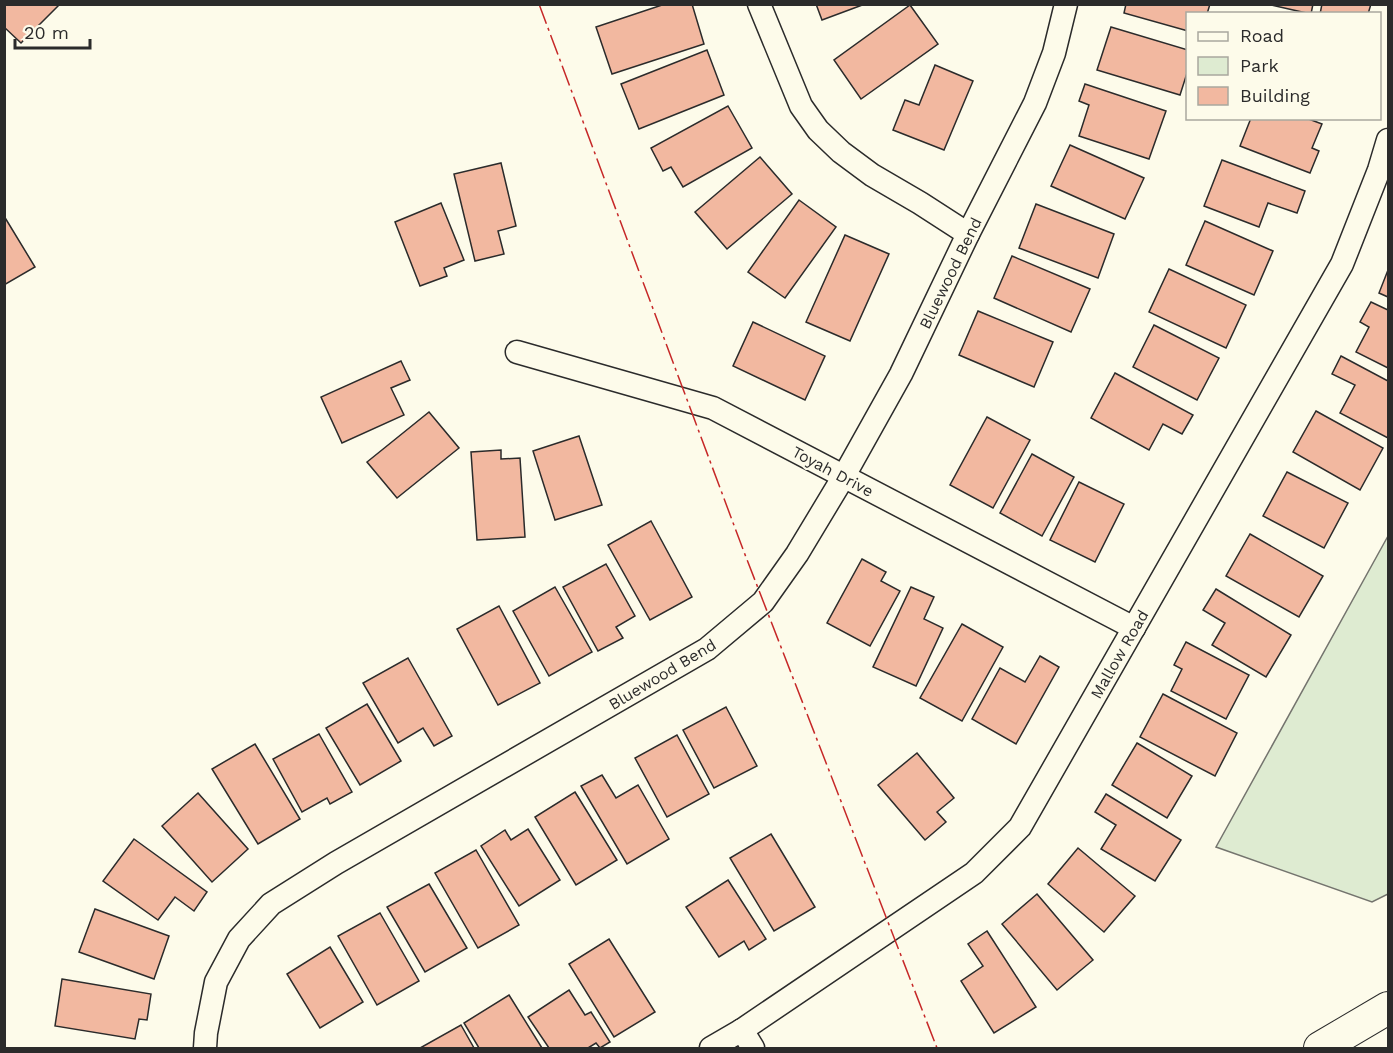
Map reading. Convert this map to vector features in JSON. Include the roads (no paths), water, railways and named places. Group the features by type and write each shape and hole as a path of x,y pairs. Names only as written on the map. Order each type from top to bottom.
{"street":[{"path":"759,4 801,106 818,130 841,152 872,176 968,234"},
{"name":"Bluewood Bend","path":"205,1048 216,982 239,939 271,904 336,863 707,649 763,602 796,554 844,476 901,374 968,234 1035,103 1054,53 1066,4"},
{"name":"Mallow Road","path":"711,1048 747,1039 974,873 1020,827 1342,264 1389,140"},
{"name":"Toyah Drive","path":"517,352 713,408 1134,628"},
{"path":"1320,1048 1389,1008"}]}
